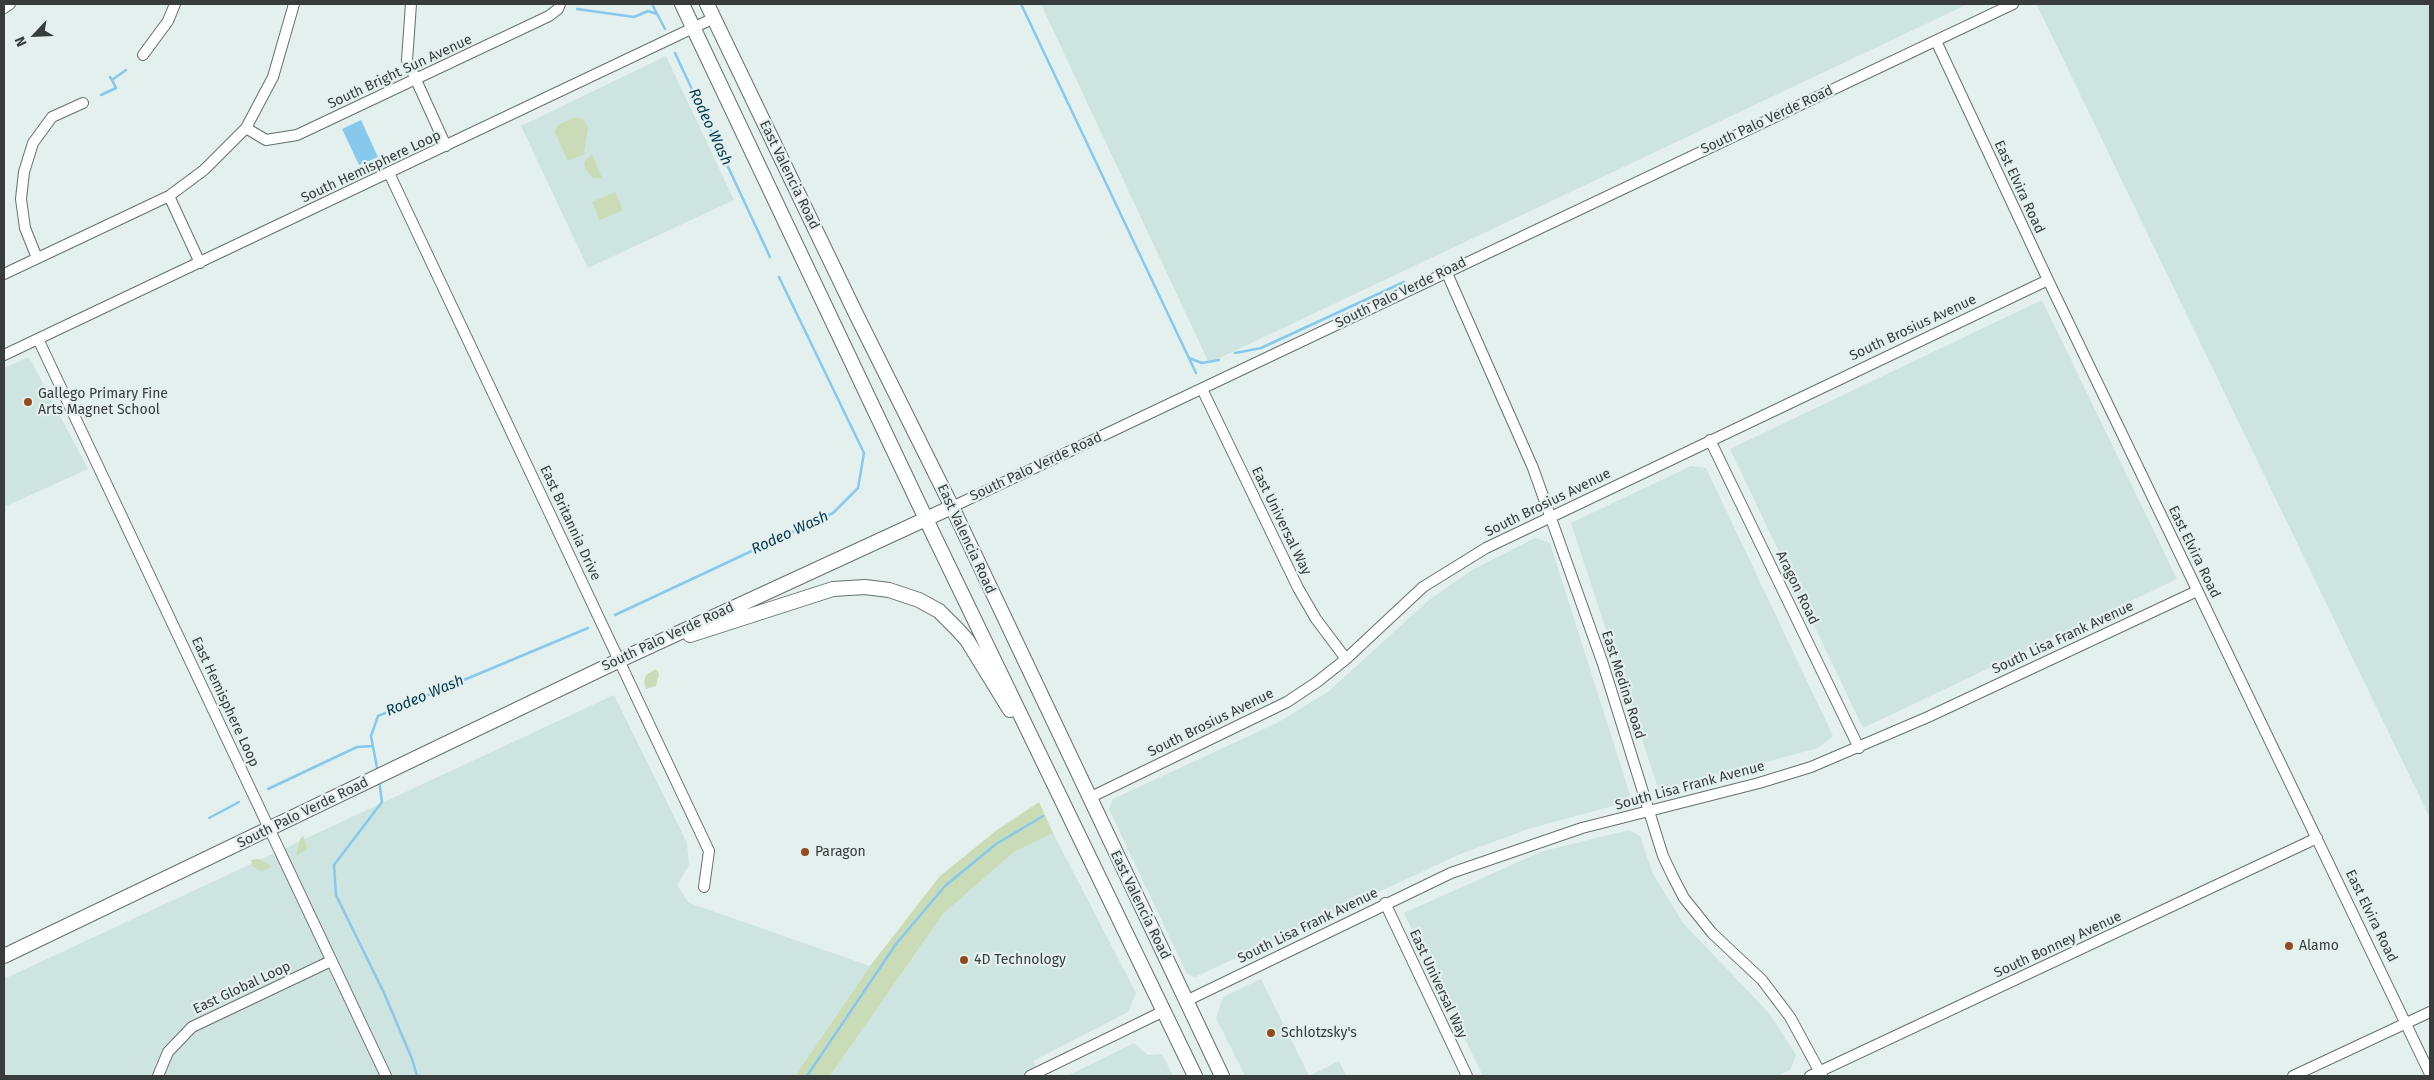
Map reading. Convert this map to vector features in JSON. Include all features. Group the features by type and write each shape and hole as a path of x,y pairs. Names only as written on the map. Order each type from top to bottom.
{"main road":[{"name":"East Valencia Road","path":"682,4 1195,1076"},
{"name":"East Valencia Road","path":"707,4 855,312 952,507 1222,1076"},
{"name":"South Palo Verde Road","path":"4,956 270,830 620,660 926,517 952,507"},
{"path":"637,652 833,589 865,587 890,590 918,600 939,611 967,640 1047,770"},
{"path":"1164,1011 1186,1001"}],"street":[{"path":"4,8 10,4"},
{"path":"143,55 168,22 175,4"},
{"path":"4,274 169,196 204,170 246,128 273,77 294,4"},
{"path":"411,4 407,60 446,146"},
{"name":"South Palo Verde Road","path":"952,507 1202,390 1446,271 2013,4"},
{"name":"South Bright Sun Avenue","path":"246,128 266,140 297,135 549,16 562,5"},
{"name":"South Hemisphere Loop","path":"4,355 714,18"},
{"name":"East Elvira Road","path":"1936,41 2048,280 2430,1074"},
{"path":"37,258 25,228 21,199 24,172 33,143 52,117 83,103"},
{"name":"East Britannia Drive","path":"389,173 709,851 704,887"},
{"path":"169,196 200,263"},
{"name":"East Medina Road","path":"1446,271 1533,468 1603,664 1663,856 1684,898 1712,933 1762,980 1790,1017 1821,1074"},
{"name":"South Brosius Avenue","path":"1089,798 1287,702 1317,682 1346,659 1423,587 1486,548 2048,280"},
{"name":"East Hemisphere Loop","path":"38,339 386,1076"},
{"name":"East Universal Way","path":"1202,390 1298,588 1316,619 1346,659"},
{"name":"Aragon Road","path":"1710,440 1860,748"},
{"name":"South Lisa Frank Avenue","path":"1186,1001 1385,903 1451,873 1582,828 1759,783 1811,767 1860,748 2198,590"},
{"name":"South Bonney Avenue","path":"1810,1076 1821,1074 2317,838"},
{"name":"East Universal Way","path":"1385,903 1467,1076"},
{"name":"East Global Loop","path":"158,1076 168,1052 192,1027 331,961"},
{"path":"1030,1076 1164,1011"},
{"path":"2293,1076 2430,1012"}],"shaded area":[{"path":"1041,4 1968,4 1209,363"},
{"path":"2430,4 2430,818 2037,5"},
{"path":"666,56 734,200 588,268 521,126"},
{"path":"2042,300 2177,579 1863,728 1730,449"},
{"name":"Gallego Primary Fine Arts Magnet School","path":"29,357 88,469 4,507 4,368"},
{"path":"1691,466 1706,468 1833,736 1818,748 1659,791 1571,523"},
{"path":"1535,538 1550,543 1630,795 1620,804 1528,829 1458,855 1195,977 1187,974 1109,809 1113,799 1277,723 1328,692 1429,600 1472,570"},
{"path":"614,695 687,843 689,865 677,885 689,903 870,966 795,1076 4,1076 4,979"},
{"path":"1629,830 1640,836 1653,874 1683,923 1769,1013 1796,1055 1790,1070 1776,1076 1483,1076 1404,913 1543,851"},
{"path":"1053,833 1136,993 1128,1012 1033,1061 1040,1076 830,1076 943,914 1014,852"},
{"path":"1261,979 1309,1076 1245,1076 1216,1018 1223,997"},
{"path":"1134,1043 1148,1055 1162,1054 1173,1076 1067,1076"},
{"path":"1339,1061 1346,1076 1309,1076"}],"green space":[{"path":"575,117 583,119 588,127 584,154 568,161 554,131 558,125"},
{"path":"592,154 602,178 593,178 586,170 584,162"},
{"path":"615,192 623,210 600,220 592,202"},
{"path":"656,669 659,674 656,686 646,689 644,682 646,675"},
{"path":"1039,802 1053,833 1014,852 943,914 830,1076 795,1076 870,966 940,876 997,830"},
{"path":"303,836 307,846 305,850 296,856 300,839"},
{"path":"259,859 272,867 262,871 258,870 253,866 251,860"}],"water":[{"path":"361,120 378,157 359,165 342,129"}],"waterway":[{"path":"652,4 665,29"},
{"path":"1021,4 1196,373"},
{"path":"577,9 634,17 648,11 657,14"},
{"name":"Rodeo Wash","path":"675,53 770,257"},
{"path":"110,77 112,80 126,70"},
{"path":"101,95 116,88 112,80"},
{"name":"Rodeo Wash","path":"615,615 833,513 858,488 864,453 779,277"},
{"path":"1235,353 1261,348 1404,282"},
{"path":"1189,358 1202,363 1219,360"},
{"name":"Rodeo Wash","path":"378,773 371,736 378,716 588,628"},
{"path":"268,789 357,747 373,746"},
{"name":"Rodeo Wash","path":"379,780 382,802 334,865 336,895 384,993 412,1059 417,1076"},
{"path":"209,818 239,802"},
{"path":"807,1076 896,944 945,886 996,844 1043,816"}],"place":[{"name":"Gallego Primary Fine Arts Magnet School","path":"28,402"},
{"name":"Paragon","path":"805,852"},
{"name":"Alamo","path":"2289,946"},
{"name":"4D Technology","path":"964,960"},
{"name":"Schlotzsky's","path":"1271,1033"}]}
